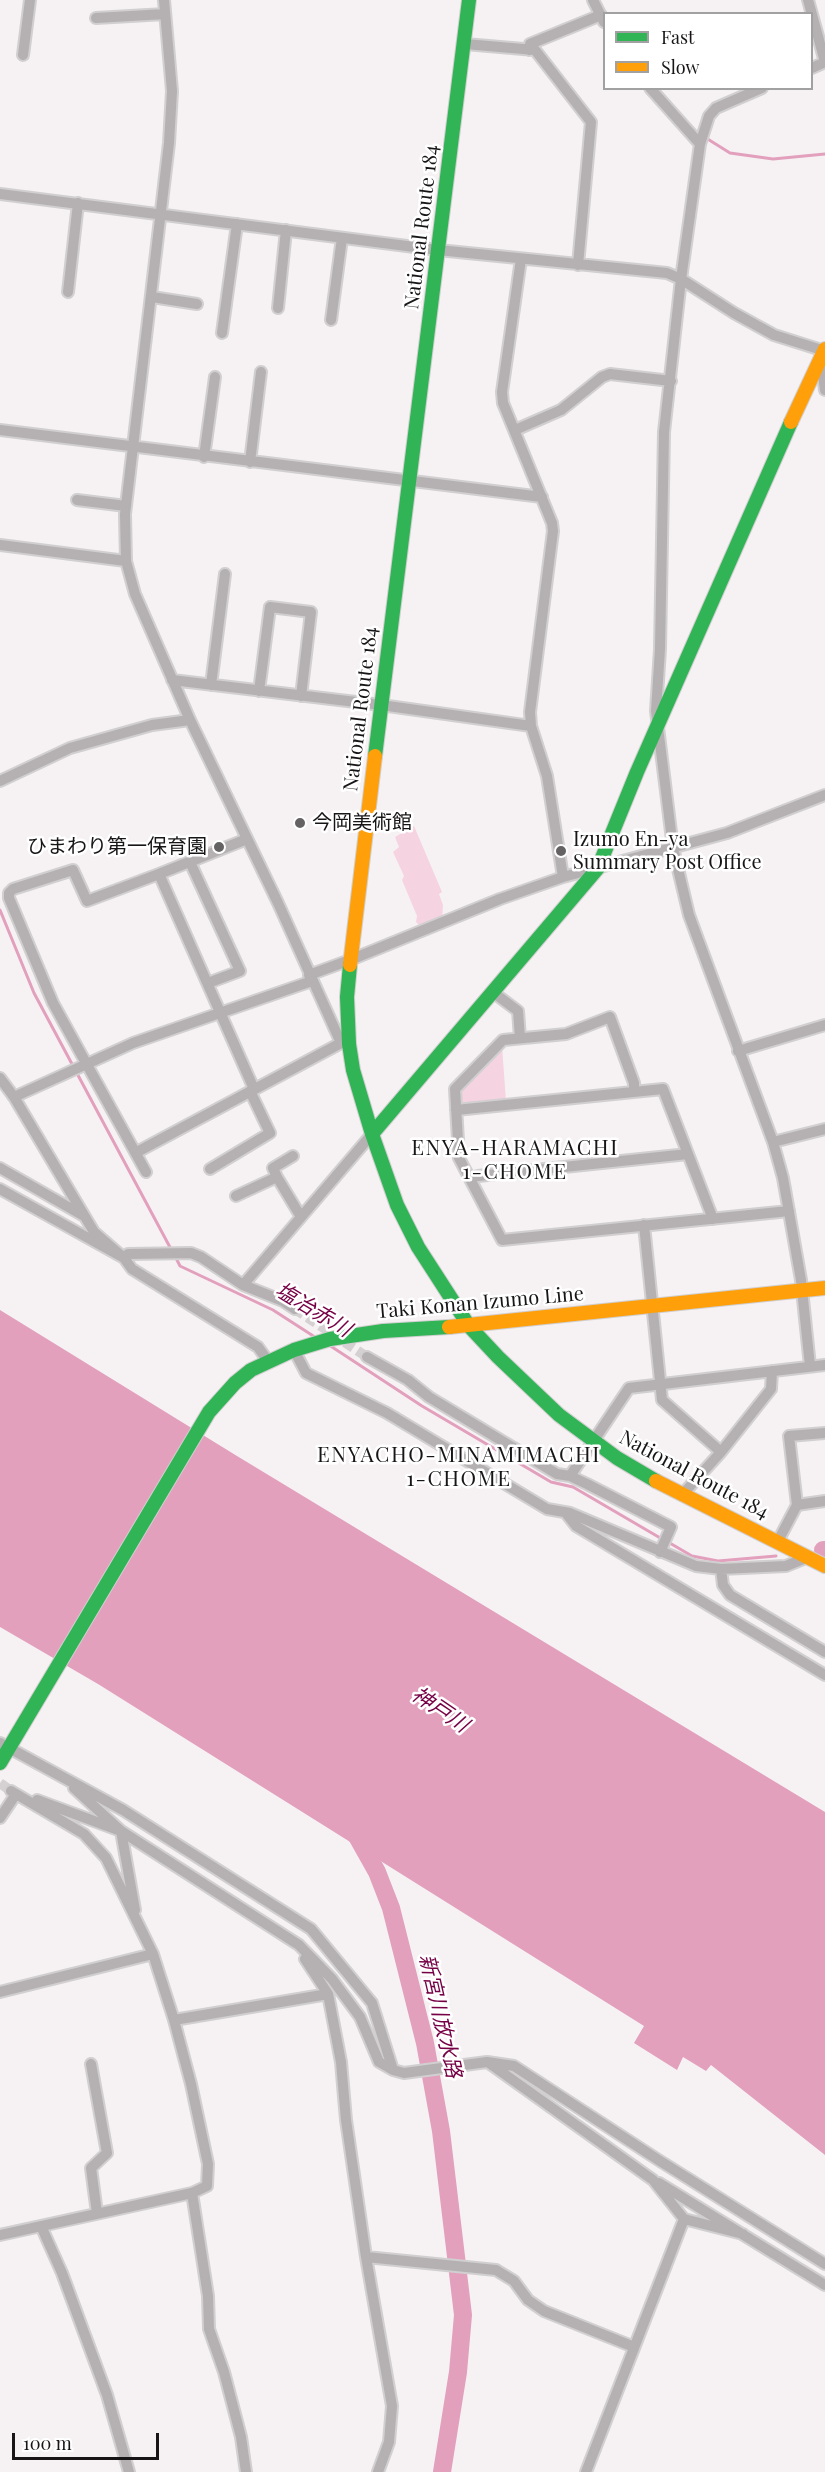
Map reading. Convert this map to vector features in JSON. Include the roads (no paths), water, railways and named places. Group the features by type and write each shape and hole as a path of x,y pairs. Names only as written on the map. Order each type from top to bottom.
{"main road":[{"name":"National Route 184","path":"469,0 350,960 345,1043 372,1134 397,1205 418,1247 470,1326 533,1392 592,1441 635,1469 682,1495 825,1566"},
{"path":"372,1134 598,868 637,772 785,434 824,353"},
{"name":"Taki Konan Izumo Line","path":"0,1763 5,1746 18,1734 209,1412 250,1370 294,1350 330,1339 383,1331 470,1326 825,1288"}],"street":[{"path":"24,55 30,0"},
{"path":"137,1152 345,1043 311,978 278,903 190,720 135,594 126,561 126,506 162,213 172,92 164,0"},
{"path":"530,50 530,44 603,19 593,0"},
{"path":"96,18 165,14"},
{"path":"813,18 825,62"},
{"path":"465,44 535,50 591,122 578,264"},
{"path":"652,90 700,144"},
{"path":"757,90 716,108 709,116 700,144 681,279 664,432 660,649 656,711 673,848 689,915 773,1142 783,1178 802,1290 810,1366"},
{"path":"0,194 438,250 667,273 681,279 774,335 824,353 825,390"},
{"path":"68,292 78,203"},
{"path":"222,333 237,224"},
{"path":"278,308 286,231"},
{"path":"331,320 342,238"},
{"path":"521,259 502,392 503,403 552,523 553,531 530,712 531,726 547,776 563,877"},
{"path":"152,297 196,304"},
{"path":"250,462 261,372"},
{"path":"514,430 561,410 602,376 610,374 671,381"},
{"path":"204,457 215,377"},
{"path":"0,430 542,497"},
{"path":"77,500 126,506"},
{"path":"0,545 126,561"},
{"path":"211,685 225,574"},
{"path":"259,691 270,607 311,612 301,696"},
{"path":"172,680 531,726"},
{"path":"0,781 70,748 152,725 190,720"},
{"path":"14,1097 133,1043 311,978 500,899 563,877 727,833 825,795"},
{"path":"147,1172 53,1003 9,893 13,889 73,870 87,901 247,839"},
{"path":"190,862 240,972 208,983"},
{"path":"159,874 208,983 270,1134 210,1169"},
{"path":"494,993 518,1011 520,1038"},
{"path":"634,1090 634,1083 610,1017 566,1034 503,1040 454,1089 459,1158 502,1240 789,1211"},
{"path":"738,1051 825,1025"},
{"path":"0,1078 14,1097 94,1232 124,1258 132,1269 258,1347 268,1361"},
{"path":"456,1110 634,1090 663,1089 713,1219"},
{"path":"773,1142 825,1129"},
{"path":"243,1285 372,1134"},
{"path":"470,1178 688,1154"},
{"path":"293,1156 273,1168 301,1217"},
{"path":"0,1168 84,1216"},
{"path":"236,1196 277,1178"},
{"path":"0,1189 124,1258"},
{"path":"644,1225 662,1400 721,1452"},
{"path":"124,1258 128,1254 191,1253 201,1257 243,1285 283,1301 295,1309"},
{"path":"294,1350 306,1373 387,1413 547,1509 564,1512 662,1548 696,1566 721,1569 786,1566 808,1557"},
{"path":"367,1357 408,1380 429,1397 557,1474 570,1476 671,1527 662,1548"},
{"path":"570,1476 629,1388 825,1365"},
{"path":"682,1495 721,1452 771,1389 772,1371"},
{"path":"778,1541 797,1504 789,1436 825,1433"},
{"path":"797,1504 825,1501"},
{"path":"564,1512 576,1526 825,1675"},
{"path":"721,1569 723,1585 730,1595 825,1652"},
{"path":"5,1746 123,1810 311,1929 372,2003 393,2070"},
{"path":"60,1776 121,1831 299,1945 332,1979 360,2017 379,2062 393,2070 405,2073 488,2062 514,2066 825,2264"},
{"path":"0,2235 192,2193 207,2186 208,2164 191,2084 174,2020 153,1954 106,1858 84,1834 11,1791 121,1831"},
{"path":"0,1818 16,1794"},
{"path":"121,1831 137,1924"},
{"path":"299,1945 304,1958 328,1994 341,2062 346,2120 366,2257 392,2406 389,2442 378,2472"},
{"path":"0,1992 153,1954"},
{"path":"174,2020 328,1994"},
{"path":"488,2062 653,2180 825,2285"},
{"path":"91,2064 107,2153 91,2168 97,2213"},
{"path":"653,2180 684,2219 743,2234"},
{"path":"192,2193 206,2277 209,2329 227,2383 241,2437 246,2472"},
{"path":"586,2472 684,2219"},
{"path":"40,2226 62,2273 107,2395 129,2472"},
{"path":"366,2257 496,2270 514,2281 528,2300 544,2311 634,2347"}],"water":[{"name":"神戸川","path":"0,1310 825,1812 825,2155 711,2065 706,2071 683,2057 677,2070 634,2043 644,2026 98,1684 0,1627"}],"waterway":[{"path":"706,138 730,153 773,159 825,154"},
{"name":"塩冶赤川","path":"0,910 34,993 172,1251"},
{"name":"塩冶赤川","path":"175,1256 180,1266 273,1310 318,1339"},
{"name":"塩冶赤川","path":"329,1345 422,1406 551,1482 573,1487 662,1539"},
{"name":"塩冶赤川","path":"668,1542 692,1556 718,1561 776,1556"},
{"name":"新宮川放水路","path":"354,1831 377,1872 391,1908 425,2043 441,2131 463,2315 458,2372 442,2472"}],"tunnel":[{"path":"295,1309 367,1357"},
{"path":"0,1783 11,1791"}],"place":[{"name":"今岡美術館","path":"300,823"},
{"name":"ひまわり第一保育園","path":"219,847"},
{"name":"Izumo En-ya Summary Post Office","path":"561,851"}],"district":[{"name":"ENYA-HARAMACHI 1-CHOME","path":"515,1160"},
{"name":"ENYACHO-MINAMIMACHI 1-CHOME","path":"459,1467"}]}
